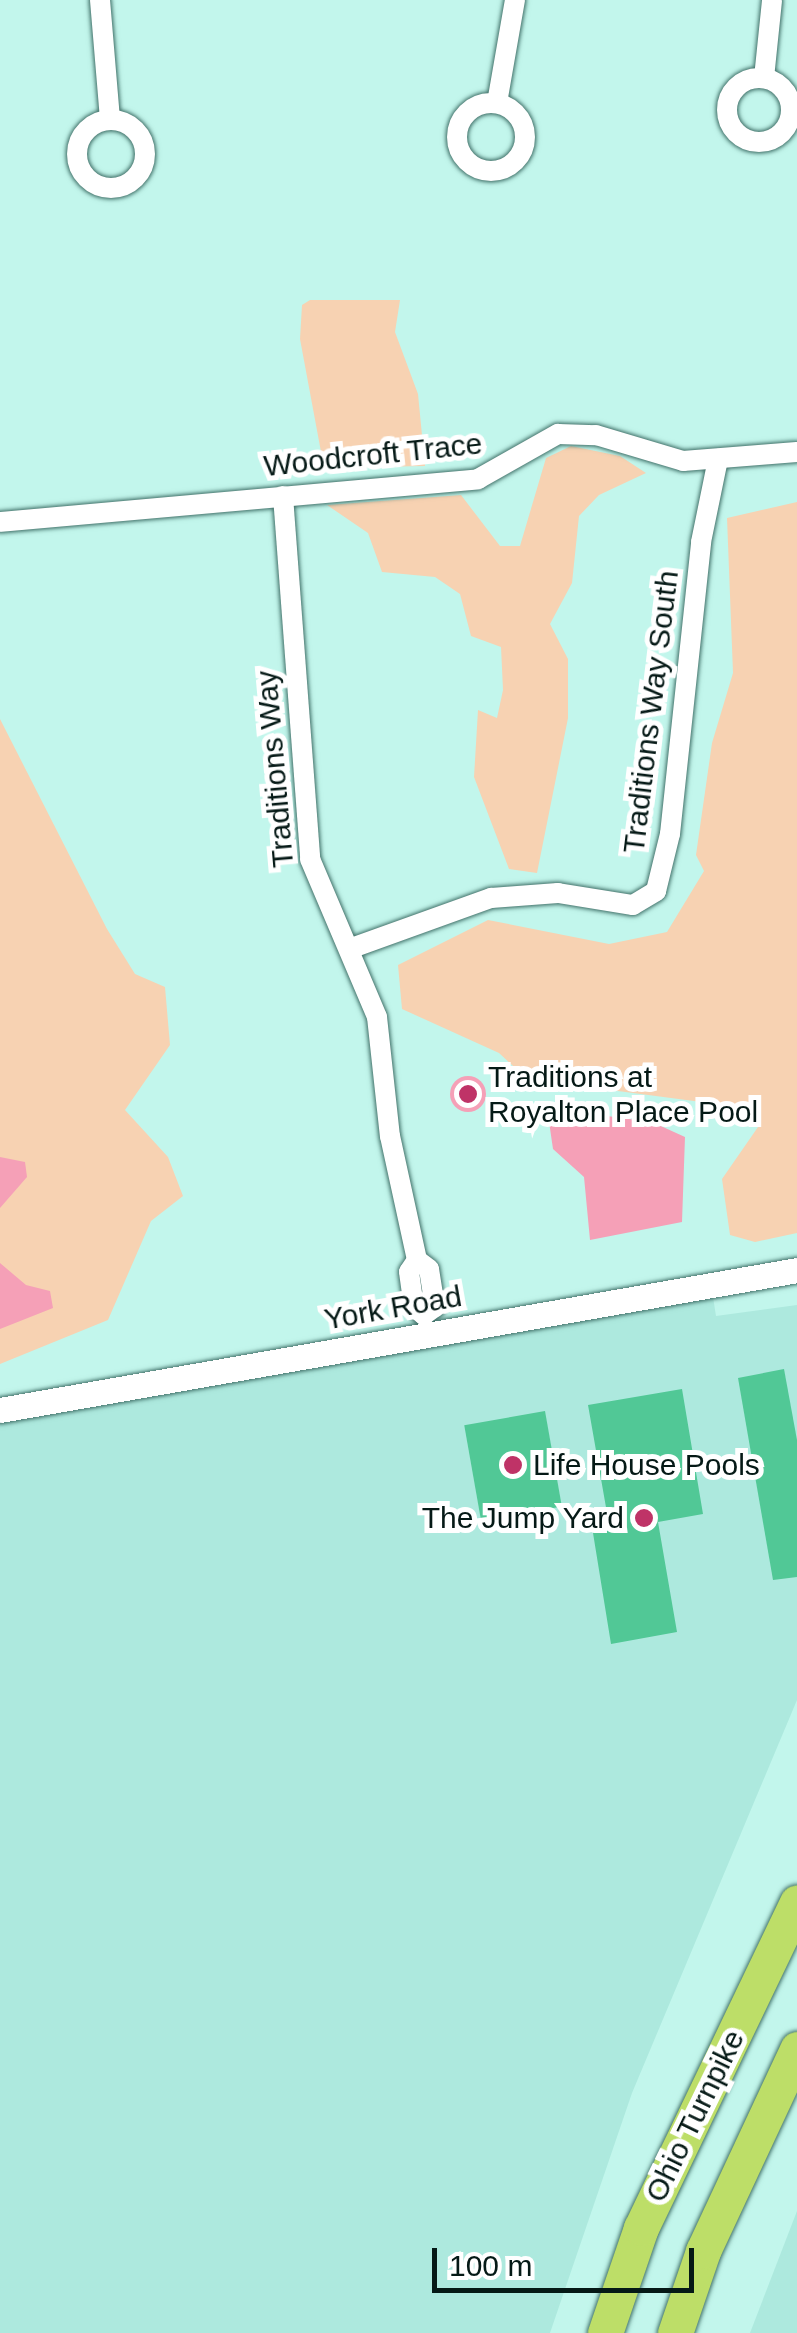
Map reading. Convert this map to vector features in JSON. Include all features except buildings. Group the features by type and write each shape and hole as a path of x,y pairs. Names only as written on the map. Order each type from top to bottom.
{"highway":[{"name":"Ohio Turnpike","path":"605,2333 642,2228 797,1903"},
{"name":"Ohio Turnpike","path":"676,2333 703,2251 797,2049"}],"street":[{"path":"100,0 110,120"},
{"path":"497,103 515,0"},
{"path":"764,78 772,0"},
{"name":"Woodcroft Trace","path":"0,522 490,476 535,444 569,433 667,460 718,460 797,452"},
{"name":"Traditions Way South","path":"349,949 492,898 558,893 634,905 656,891 670,834 701,542 718,460"},
{"name":"Traditions Way","path":"283,496 310,860 382,1037 390,1136 417,1260 409,1272 414,1307 425,1325"},
{"name":"York Road","path":"0,1410 425,1325 797,1270"}],"shaded area":[{"path":"310,300 400,300 395,332 418,394 425,466 324,468 300,339 302,305"},
{"path":"571,446 620,456 646,473 599,495 579,516 572,583 550,624 568,659 568,718 537,873 509,869 474,777 478,710 497,718 503,690 501,647 471,636 460,594 435,577 382,572 368,533 327,505 461,495 500,546 520,546 546,458"},
{"path":"797,502 797,1233 755,1242 730,1235 722,1179 758,1127 724,1105 527,1079 499,1053 402,1009 398,965 488,920 609,944 667,932 704,871 696,855 712,743 733,673 727,518"},
{"path":"0,719 107,929 135,974 165,987 170,1045 125,1110 168,1157 183,1196 151,1221 108,1320 0,1364"},
{"name":"Traditions at Royalton Place Pool","path":"468,1076 481,1081 486,1094 481,1107 468,1112 455,1107 450,1094 455,1081"},
{"path":"547,1108 652,1122 685,1137 682,1222 590,1240 584,1177 553,1149"},
{"path":"0,1157 25,1162 27,1177 0,1208"},
{"path":"0,1263 26,1285 50,1291 53,1308 0,1329"},
{"path":"713,1297 716,1316 797,1305 797,1700 632,2093 550,2333 0,2333 0,1420"},
{"path":"797,2211 797,2333 750,2333"}],"place":[{"name":"Traditions at Royalton Place Pool","path":"468,1094"},
{"name":"Life House Pools","path":"513,1465"},
{"name":"The Jump Yard","path":"644,1518"}]}
